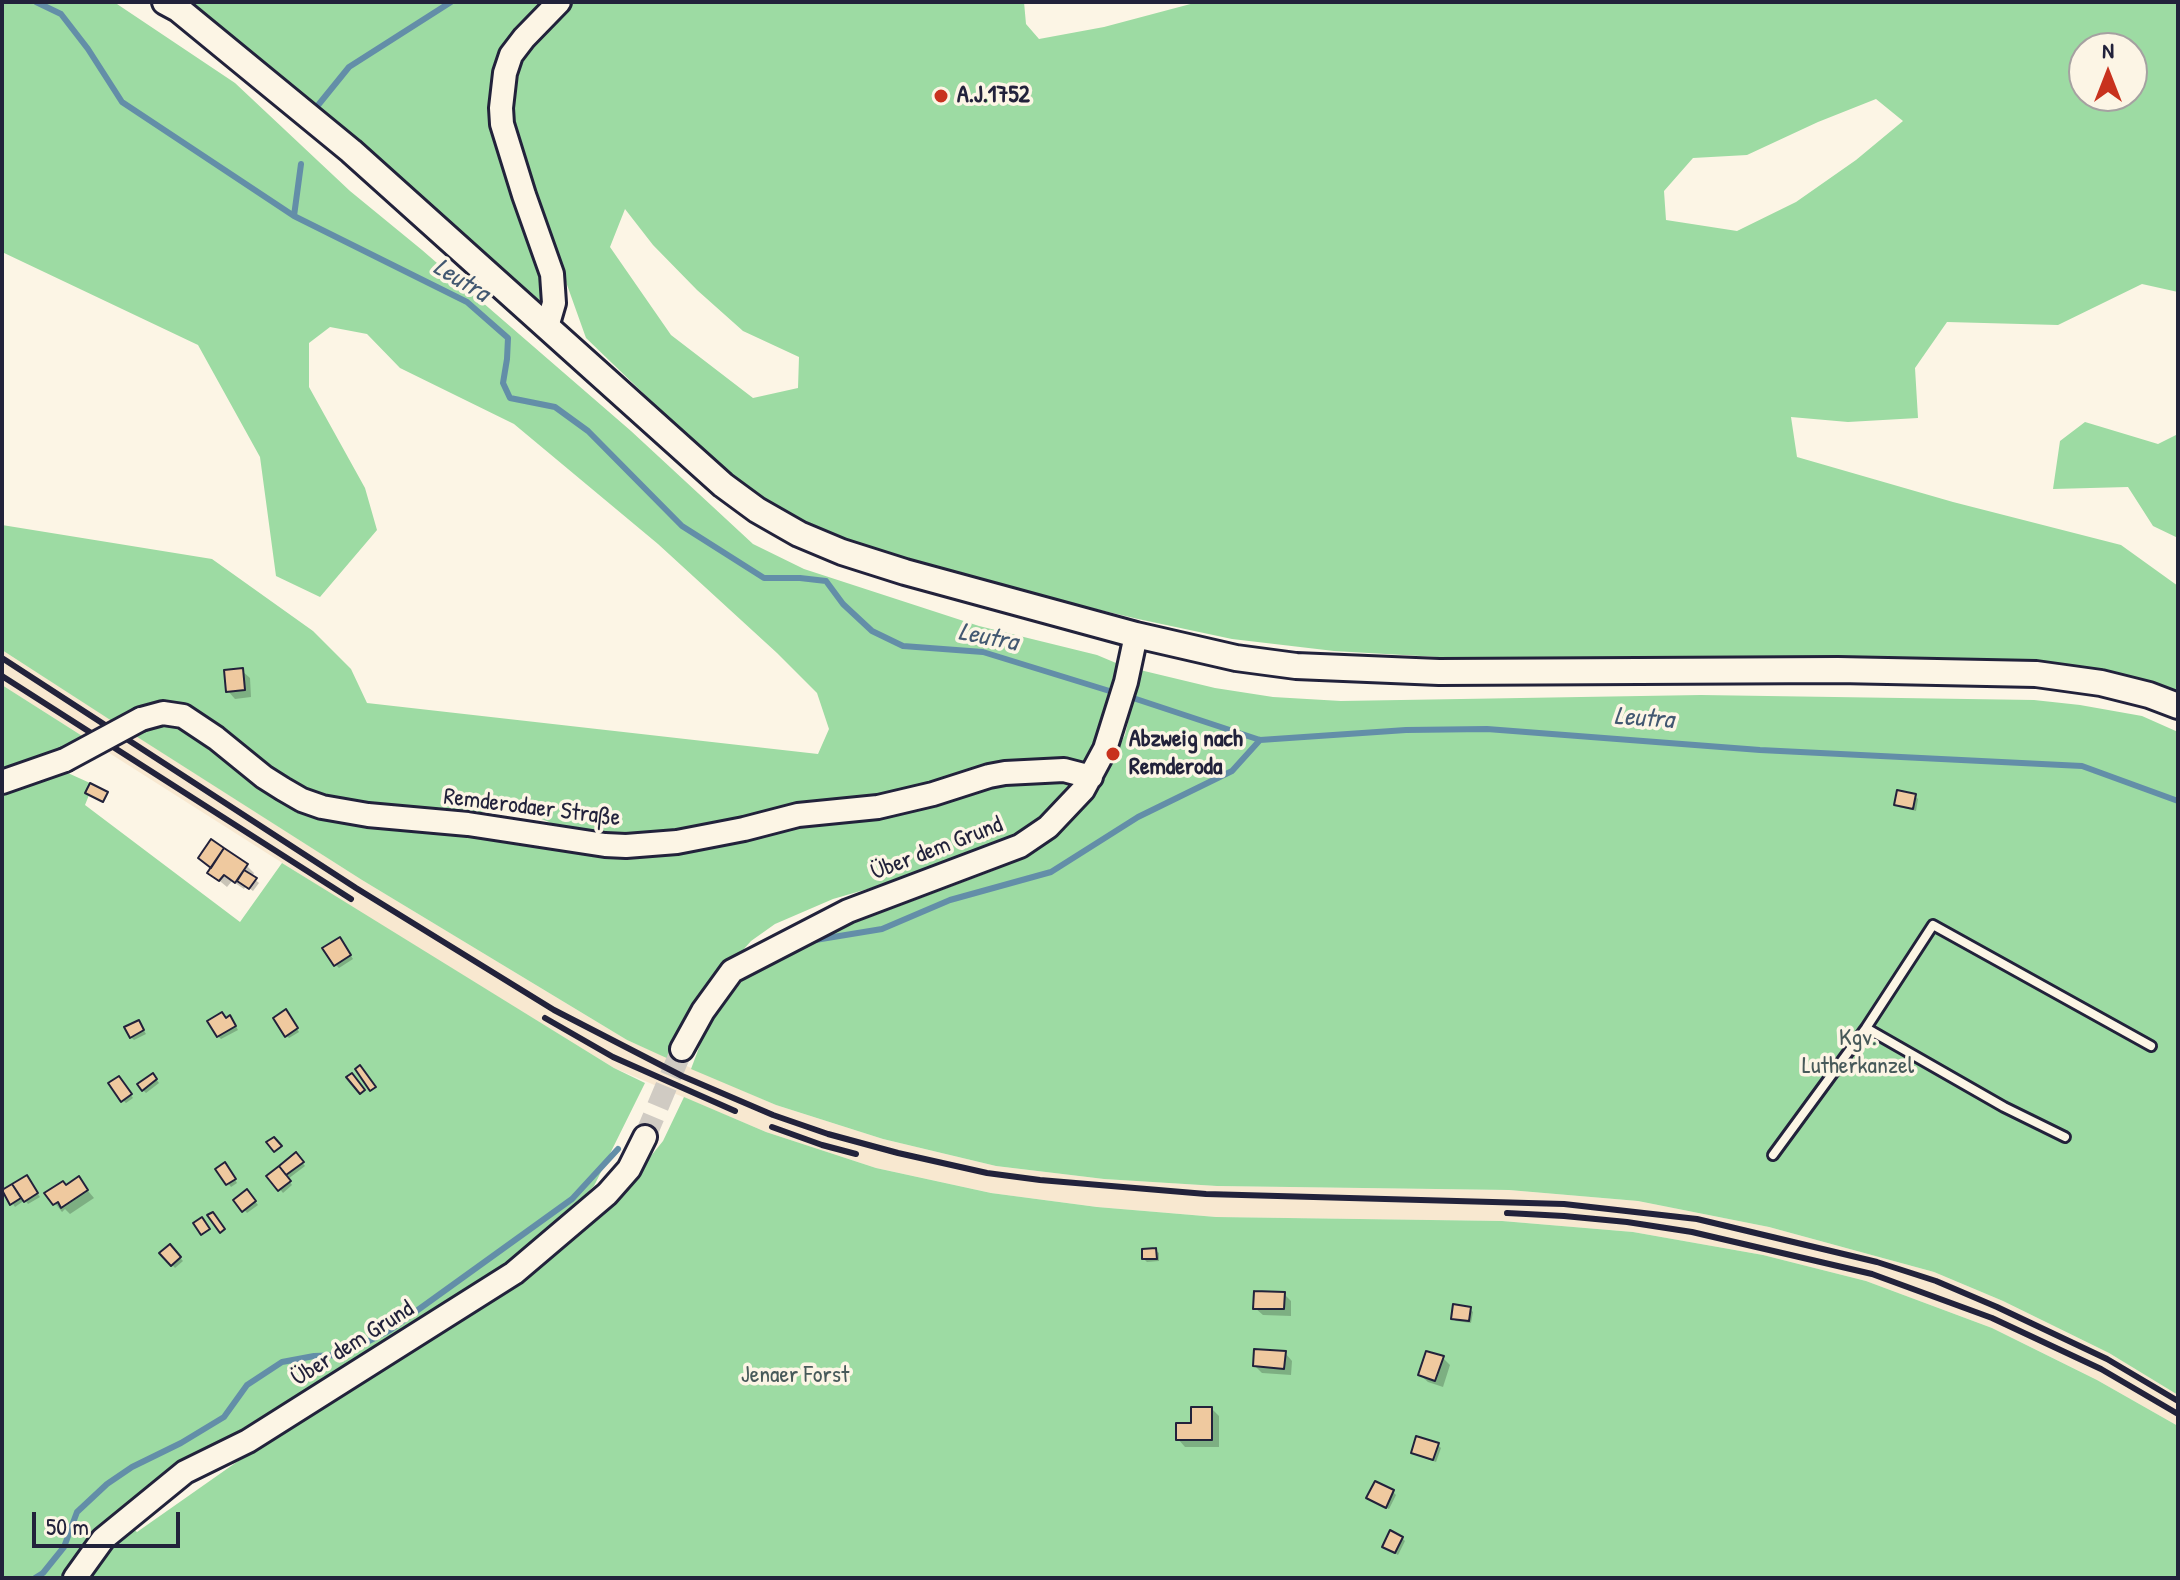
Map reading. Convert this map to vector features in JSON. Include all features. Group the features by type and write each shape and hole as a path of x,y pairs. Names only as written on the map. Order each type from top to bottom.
{"main road":[{"path":"165,2 178,9 351,151 723,485 757,510 799,534 842,552 1136,635 1236,658 1296,666 1439,672 1838,670 2036,674 2101,683 2178,706"}],"street":[{"path":"547,327 554,303 552,274 502,124 501,108 505,73 511,55 559,2"},
{"name":"Über dem Grund","path":"682,1049 703,1011 732,971 848,911 1020,846 1057,819 1083,790 1112,731 1136,635"},
{"name":"Remderodaer Straße","path":"2,782 65,760 141,719 163,713 183,716 264,777 322,807 468,824 605,845 677,842 798,815 878,807 1005,773 1064,770 1091,777"},
{"name":"Über dem Grund","path":"75,1578 103,1539 185,1472 248,1441 514,1273 607,1194 629,1169 645,1137"}],"lane":[{"path":"1773,1155 1866,1028 1933,925 2151,1046"},
{"path":"1866,1028 2004,1107 2065,1137"}],"shaded area":[{"path":"2,650 362,880 627,1040 776,1105 883,1139 996,1166 1104,1179 1217,1186 1509,1190 1638,1201 1769,1227 1934,1272 2003,1301 2109,1353 2178,1395 2178,1426 2097,1380 1992,1328 1866,1281 1763,1255 1633,1232 1502,1221 1216,1217 1097,1207 991,1193 876,1168 766,1132 614,1068 347,904 2,685"}],"green space":[{"path":"2,2 114,2 235,83 350,191 631,431 753,544 804,569 979,626 1097,655 1116,663 1113,695 1094,751 1075,765 676,838 570,836 549,822 526,813 503,810 482,812 468,821 304,796 199,719 115,723 2,650 2,525 212,559 313,631 351,669 367,703 818,754 829,729 817,693 658,544 514,424 400,368 367,334 330,327 309,343 309,387 365,488 377,530 320,597 276,576 260,457 198,345 2,252"},
{"path":"176,2 1024,2 1026,24 1039,39 1104,27 1198,2 2178,2 2178,292 2142,284 2058,325 1947,322 1915,368 1918,418 1848,422 1791,417 1797,457 1953,502 2121,545 2178,586 2178,698 2090,672 2034,662 1472,659 1334,651 1232,639 969,579 838,537 783,510 729,476 586,338 556,254 539,263 546,303 542,305 358,147","holes":["1876,99 1903,121 1856,160 1796,202 1737,231 1666,220 1664,191 1693,158 1747,155","625,209 653,245 743,331 799,357 798,388 753,398 671,335 610,247"]},
{"path":"2085,422 2158,444 2178,434 2178,538 2153,526 2128,487 2053,489 2060,441"},
{"name":"Kgv. Lutherkanzel","path":"1140,670 1215,688 1273,697 1341,701 1701,695 2034,700 2142,716 2178,732 2178,1395 2109,1353 2003,1301 1934,1272 1769,1227 1638,1201 1509,1190 1217,1186 1104,1179 996,1166 883,1139 776,1105 691,1069 706,1029 742,981 777,960 854,923 995,870 1053,840 1100,783 1125,735"},
{"path":"2,685 87,739 2,775"},
{"path":"174,719 280,793 586,846 1043,773 1073,783 1072,789 1025,834 950,865 833,899 775,924 751,941 736,958 709,995 671,1060 627,1040 362,880 131,733"},
{"name":"Jenaer Forst","path":"59,769 90,783 85,792 89,795 85,805 240,922 282,863 614,1068 645,1083 594,1186 512,1265 172,1471 115,1513 137,1532 251,1452 522,1281 616,1199 663,1141 684,1097 766,1132 876,1168 991,1193 1097,1207 1216,1217 1502,1221 1633,1232 1763,1255 1866,1281 1992,1328 2097,1380 2178,1426 2178,1578 2,1578 2,788"}],"building":[{"path":"243,668 245,690 226,692 224,670"},
{"path":"90,783 108,792 103,802 85,793"},
{"path":"1897,790 1916,794 1913,809 1894,805"},
{"path":"211,839 224,848 211,868 198,858"},
{"path":"224,848 248,864 235,883 224,875 219,881 207,873"},
{"path":"244,870 257,878 249,889 237,881"},
{"path":"340,937 351,955 334,966 322,948"},
{"path":"286,1009 298,1028 285,1037 273,1018"},
{"path":"222,1012 226,1018 230,1015 236,1026 217,1037 207,1021"},
{"path":"139,1020 144,1030 130,1038 124,1027"},
{"path":"360,1065 376,1087 370,1091 355,1069"},
{"path":"153,1073 157,1079 142,1091 137,1084"},
{"path":"352,1073 365,1090 360,1094 346,1077"},
{"path":"119,1076 132,1094 121,1102 108,1083"},
{"path":"274,1137 282,1146 274,1152 266,1142"},
{"path":"296,1152 304,1162 286,1175 279,1166"},
{"path":"225,1162 236,1179 226,1185 215,1169"},
{"path":"279,1166 291,1181 278,1191 266,1176"},
{"path":"27,1175 38,1193 24,1202 12,1184"},
{"path":"79,1176 88,1190 61,1208 58,1202 53,1205 44,1193 63,1181 66,1185"},
{"path":"12,1184 21,1198 10,1205 2,1190"},
{"path":"247,1189 256,1201 242,1212 233,1200"},
{"path":"213,1212 225,1229 220,1233 207,1215"},
{"path":"202,1217 210,1229 201,1235 193,1223"},
{"path":"170,1244 181,1257 171,1266 159,1253"},
{"path":"1156,1248 1157,1259 1142,1259 1142,1249"},
{"path":"1254,1291 1285,1292 1284,1309 1253,1309"},
{"path":"1453,1304 1471,1307 1469,1321 1451,1319"},
{"path":"1254,1349 1286,1351 1284,1369 1253,1366"},
{"path":"1426,1351 1444,1356 1435,1381 1418,1375"},
{"path":"1191,1407 1212,1407 1212,1440 1176,1440 1176,1423 1191,1423"},
{"path":"1416,1436 1439,1443 1433,1460 1411,1453"},
{"path":"1375,1481 1394,1490 1386,1508 1366,1498"},
{"path":"1390,1530 1403,1537 1395,1553 1382,1547"}],"waterway":[{"name":"Leutra","path":"36,2 61,14 122,102 294,216 467,302 508,338 503,383 510,398 555,407 588,431 682,526 764,578 826,581 843,604 872,631 903,646 983,652 1116,693"},
{"path":"319,104 349,67 451,2"},
{"path":"294,216 301,164"},
{"name":"Leutra","path":"1127,696 1260,740 1406,730 1487,729 1760,750 2082,766 2178,801"},
{"path":"809,941 882,929 950,900 1051,872 1138,817 1232,771 1260,740"},
{"path":"35,1578 43,1573 64,1547 77,1512 107,1484 224,1417 247,1385 282,1362 342,1355 390,1330 572,1199 618,1149"}],"tunnel":[{"path":"645,1137 682,1049"}],"railway":[{"path":"2,658 356,888 554,1010 682,1076 773,1115 828,1134 987,1173 1040,1180 1206,1194 1564,1204 1697,1219 1877,1262 1936,1281 2107,1359 2178,1401"},
{"path":"2,676 351,899"},
{"path":"545,1018 613,1057 735,1111"},
{"path":"772,1127 856,1154"},
{"path":"1507,1213 1627,1222 1692,1232 1872,1274 1992,1318 2101,1369 2178,1414"}],"place":[{"name":"A.J.1752","path":"941,96"},
{"name":"Abzweig nach Remderoda","path":"1113,754"}]}
